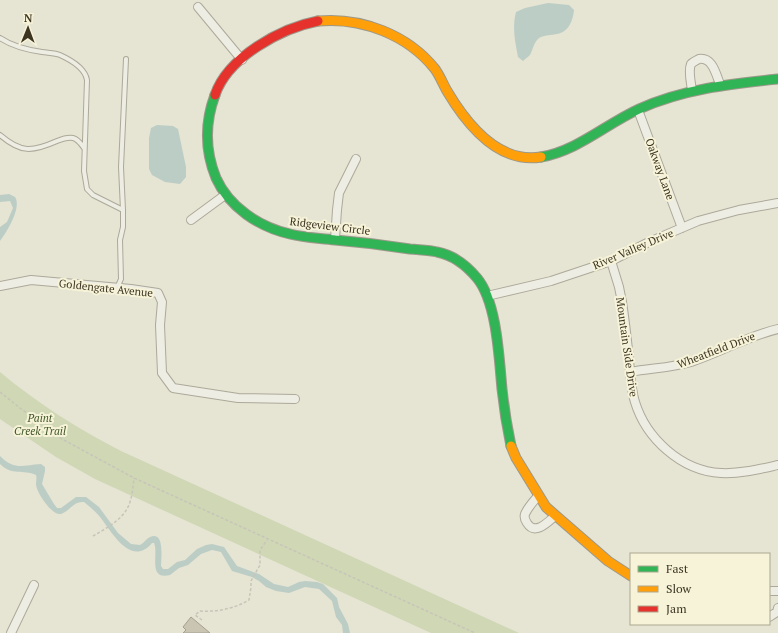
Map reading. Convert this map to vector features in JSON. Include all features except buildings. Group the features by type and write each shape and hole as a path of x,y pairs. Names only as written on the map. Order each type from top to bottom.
{"street":[{"path":"198,7 242,60"},
{"name":"Ridgeview Circle","path":"630,575 608,560 555,516 538,496 513,453 504,411 493,314 479,279 467,268 445,254 392,245 287,234 261,224 240,209 225,195 218,184 207,144 208,119 216,90 229,70 253,50 280,34 296,27 317,22 350,22 367,25 384,30 406,42 436,70 455,103 471,125 485,140 498,148 520,157 540,158 557,154 638,110 692,90 720,84 778,79"},
{"path":"692,90 690,70 691,64 695,60 706,60 712,64 720,84"},
{"name":"Oakway Lane","path":"638,110 682,228"},
{"path":"335,239 336,210 340,193 356,159"},
{"path":"191,220 225,195"},
{"name":"River Valley Drive","path":"487,296 551,281 611,261 632,250 698,221 740,210 778,203"},
{"name":"Mountain Side Drive","path":"611,261 622,302 634,400 645,426 669,452 702,470 721,473 737,472 778,465"},
{"name":"Goldengate Avenue","path":"0,286 4,284 31,280 158,293 162,302 160,325 162,373 173,388 238,398 295,399"},
{"name":"Wheatfield Drive","path":"630,372 660,369 690,362 762,332 778,329"},
{"path":"538,496 528,508 525,515 525,521 529,526 535,528 542,527 555,516"},
{"path":"11,633 34,586"},
{"path":"770,616 777,612 778,608"}],"lane":[{"path":"0,38 7,43 31,50 60,55 81,68 86,73 84,171 87,189 93,195 123,210"},
{"path":"117,288 121,279 120,240 123,227 123,210 121,167 126,59"},
{"path":"0,135 11,144 21,148 39,148 65,138 72,138 78,140 85,148"}],"path":[{"path":"0,392 62,439 134,478 475,633"},
{"path":"93,536 117,520 127,509 131,497 134,478"},
{"path":"202,620 195,615 200,612 211,612 234,607 249,600 251,580 260,565 260,550 268,539"}],"green space":[{"name":"Paint Creek Trail","path":"0,372 58,415 121,451 519,633 431,633 95,479 56,457 0,419"}],"shaded area":[{"path":"548,3 569,5 574,10 570,25 561,33 539,38 530,55 523,61 518,57 515,40 514,24 516,12 525,8"},
{"path":"157,125 173,126 178,129 186,167 186,177 180,184 165,182 152,175 149,169 149,138 151,128"},
{"path":"9,194 15,197 17,207 10,226 0,241 0,227 7,222 13,208 10,201 0,202 0,195"},
{"path":"0,456 10,464 24,466 41,464 45,467 42,484 57,508 61,508 76,497 86,497 99,507 118,533 131,544 140,545 150,537 155,536 158,538 161,546 161,566 163,569 168,569 177,562 185,560 197,549 212,544 224,547 237,566 259,574 274,584 288,587 305,581 323,584 337,598 339,607 348,624 350,633 343,633 342,625 336,617 332,601 319,589 305,587 289,593 276,591 266,587 252,577 232,571 221,552 212,550 201,554 188,565 179,568 170,575 163,576 158,574 155,565 154,543 144,550 137,552 129,550 116,538 98,515 84,502 77,503 64,513 57,514 45,503 39,492 36,484 36,475 4,468 0,464"}],"traffic: fast":[{"path":"541,157 567,149 627,115 656,102 707,88 778,79"},
{"path":"215,95 209,116 208,126 208,147 212,168 216,178 229,198 237,207 256,221 278,231 312,238 443,253 469,269 477,278 484,288 493,315 511,446"}],"traffic: slow":[{"path":"318,21 351,22 367,25 398,38 424,57 435,69 447,91 464,116 485,139 497,148 511,154 525,157 541,157"},
{"path":"511,446 516,458 546,507 608,561 630,575"}],"traffic: jam":[{"path":"215,95 231,68 258,46 288,30 318,21"}]}
